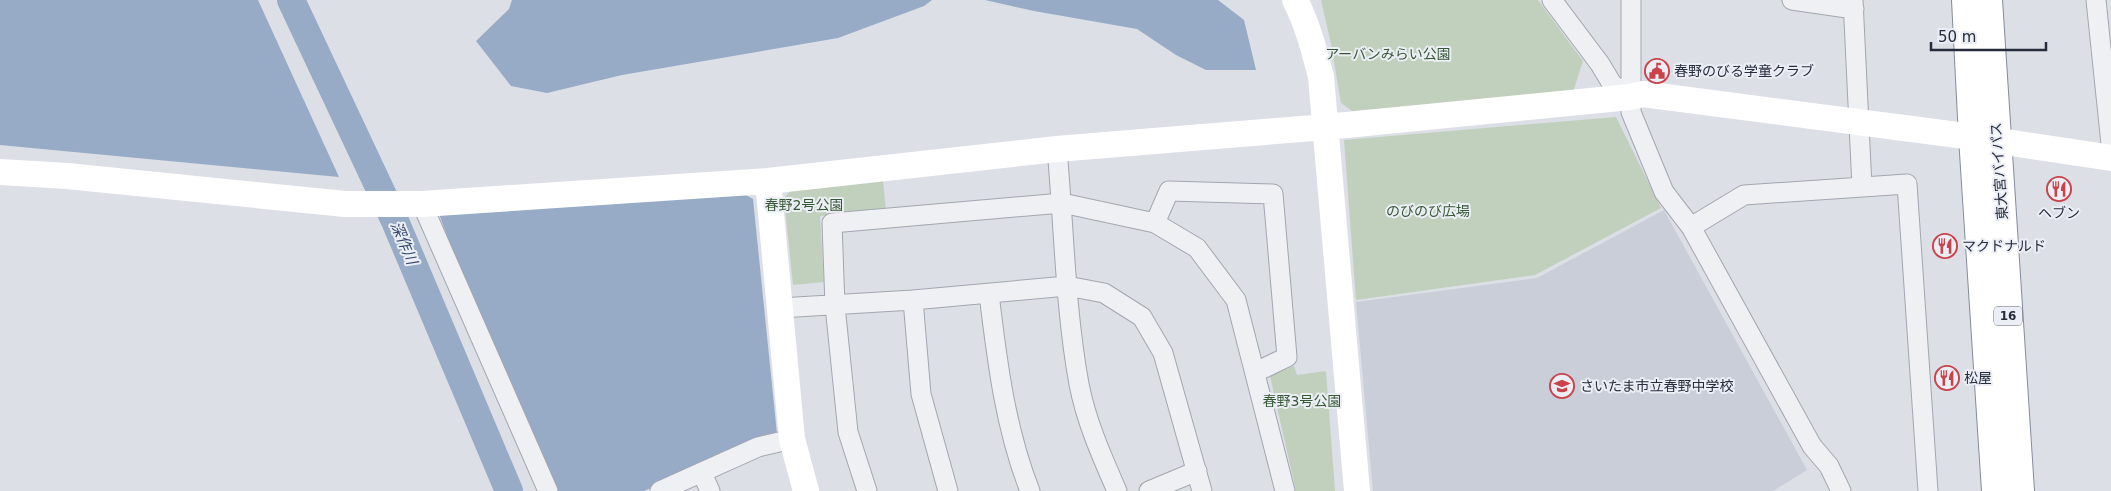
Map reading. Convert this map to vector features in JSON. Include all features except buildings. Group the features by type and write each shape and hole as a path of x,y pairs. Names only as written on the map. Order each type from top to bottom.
{"highway":[{"name":"東大宮バイパス","path":"1966,0 1985,139 2020,491"},
{"name":"東大宮バイパス","path":"1988,0 1985,139 1996,491"}],"street":[{"path":"1295,0 1304,17 1312,40 1321,77 1357,491"},
{"path":"1552,0 1600,64 1612,84 1630,97"},
{"path":"1631,0 1631,112 1664,192 1692,227 1812,446 1829,466 1841,491"},
{"path":"1792,0 1853,5 1862,187"},
{"path":"2096,0 2105,35 2111,144"},
{"path":"0,172 67,176 345,204 422,204 768,181 1057,149 1326,127 1630,97 1643,94 1985,139 2111,158"},
{"path":"1057,149 1067,286 1079,384 1098,448 1117,491"},
{"path":"768,181 792,439 806,491"},
{"path":"1692,227 1744,196 1907,184 1928,491"},
{"path":"1156,223 1169,191 1273,194 1287,357 1256,372"},
{"path":"866,491 848,432 835,306 832,223 1062,203 1156,223 1197,248 1236,300 1285,491"},
{"path":"422,204 548,491"},
{"path":"780,308 835,306 1067,286 1104,293 1142,317 1163,353 1202,491"},
{"path":"989,294 1000,385 1022,472 1030,491"},
{"path":"913,300 921,394 948,491"},
{"path":"660,491 758,447 792,439"},
{"path":"1149,491 1197,470"},
{"path":"702,473 710,491"}],"shaded area":[{"name":"さいたま市立春野中学校","path":"1664,210 1807,470 1773,491 1373,491 1356,302 1537,278"}],"green space":[{"name":"アーバンみらい公園","path":"1321,0 1538,0 1583,61 1573,92 1352,111 1341,103"},
{"name":"のびのび広場","path":"1616,117 1661,208 1535,275 1356,300 1344,140"},
{"name":"春野2号公園","path":"883,180 886,211 820,216 824,282 793,285 784,198 795,186"},
{"name":"春野3号公園","path":"1294,366 1297,375 1326,371 1335,491 1296,491 1270,376"}],"water":[{"path":"0,0 258,0 339,177 0,145"},
{"path":"512,0 932,0 924,6 838,38 622,75 547,93 511,86 476,41 509,9"},
{"path":"985,0 1218,0 1244,20 1256,70 1206,70 1176,55 1137,29 1034,11"},
{"path":"744,194 753,199 777,434 644,491 558,491 464,281 439,214"}],"waterway":[{"name":"深作川","path":"291,0 395,221 509,491"}],"place":[{"name":"春野のびる学童クラブ","path":"1657,71"},
{"name":"ヘブン","path":"2059,189"},
{"name":"マクドナルド","path":"1945,246"},
{"name":"松屋","path":"1947,378"},
{"name":"さいたま市立春野中学校","path":"1562,386"}]}
